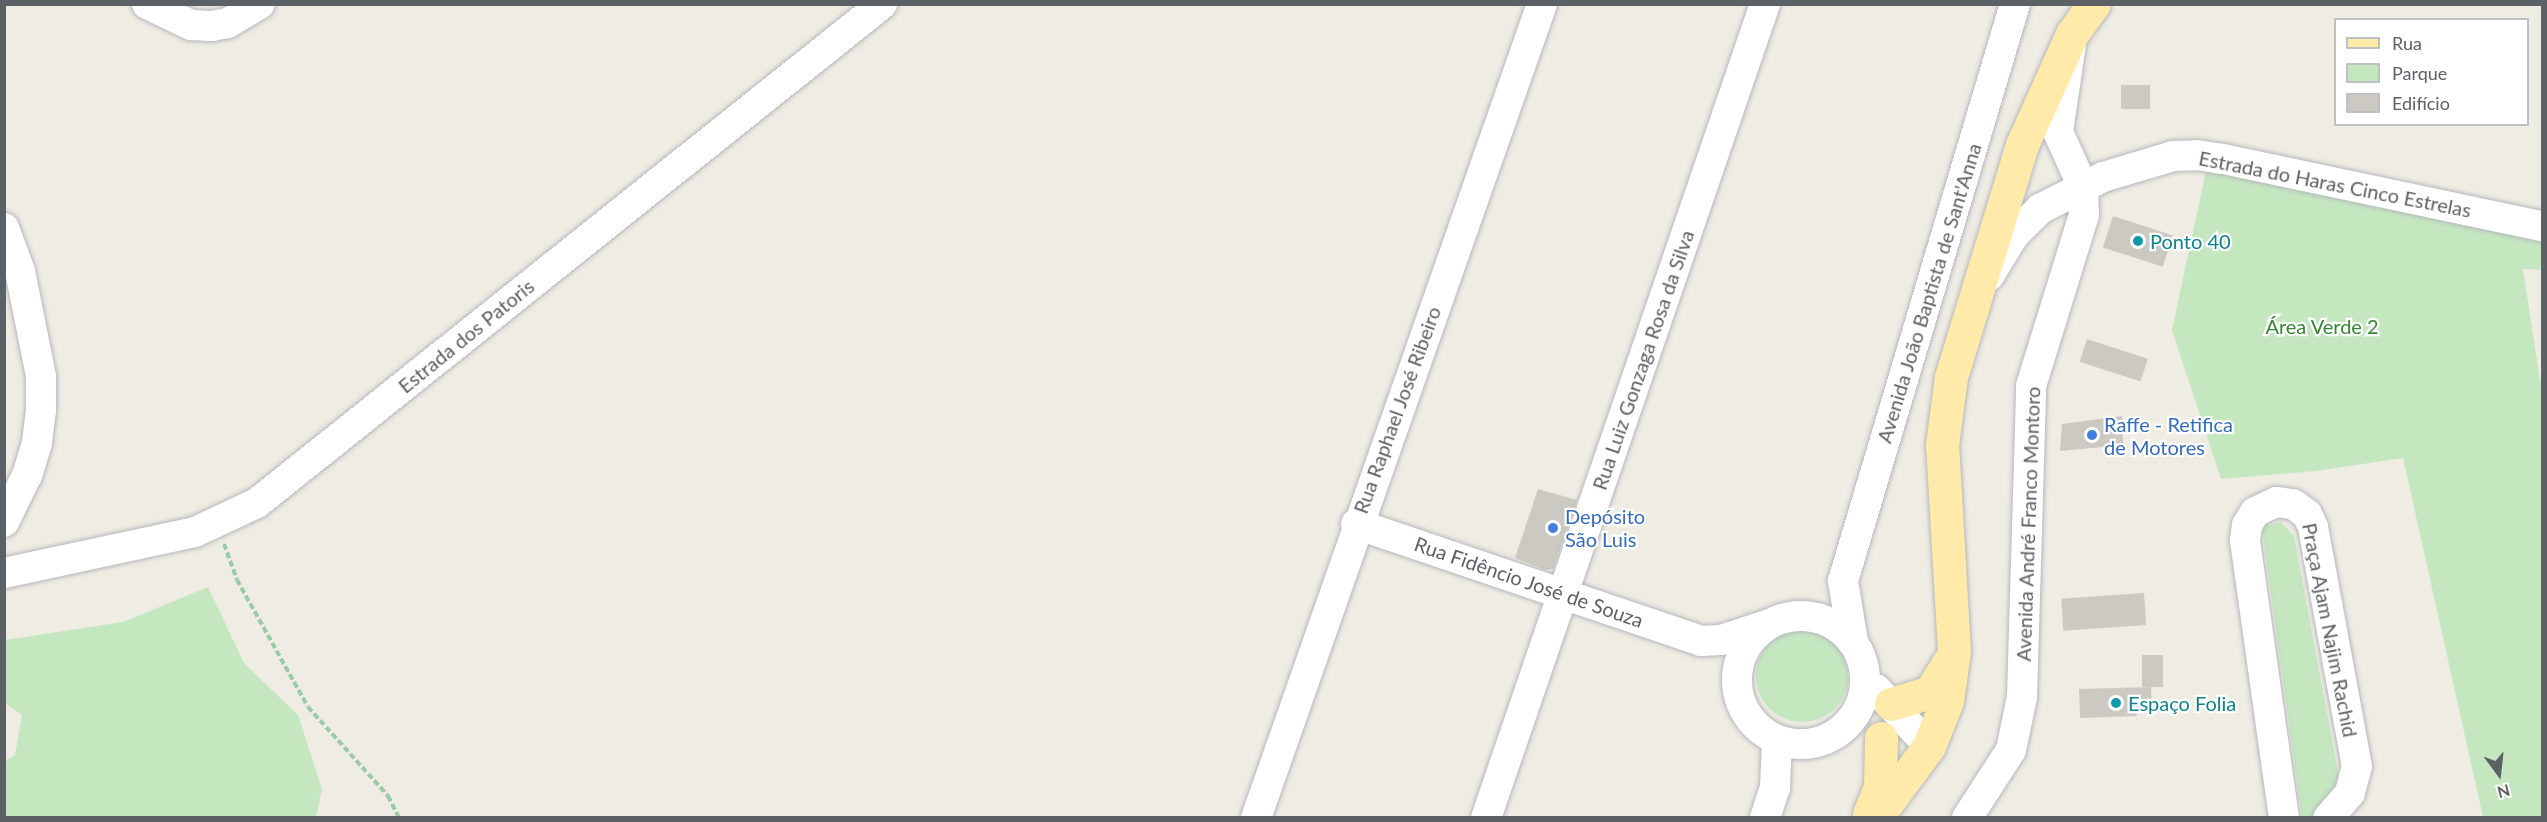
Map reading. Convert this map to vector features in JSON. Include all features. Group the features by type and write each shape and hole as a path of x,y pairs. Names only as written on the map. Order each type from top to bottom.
{"main road":[{"path":"1884,817 1929,746 1947,701 1954,651 1943,481 1946,412 1971,306 2022,146 2072,34 2094,4"},
{"path":"1884,817 1935,768 1964,720 1972,656 1969,593 1943,481"},
{"path":"1892,704 1930,692 1954,651"},
{"path":"1929,746 1964,720"},
{"path":"1881,738 1880,787 1884,817"}],"street":[{"path":"147,4 191,25 212,26 228,23 260,4"},
{"name":"Estrada dos Patoris","path":"4,573 46,567 217,524 267,495 882,4"},
{"name":"Rua Raphael José Ribeiro","path":"1256,818 1356,524 1542,4"},
{"name":"Rua Luiz Gonzaga Rosa da Silva","path":"1486,818 1765,4"},
{"name":"Avenida João Baptista de Sant'Anna","path":"1853,642 1843,581 2015,4"},
{"name":"Avenida André Franco Montoro","path":"1966,818 1995,779 2011,750 2018,726 2022,698 2030,394 2039,354 2082,228 2083,187 2058,132 2072,34"},
{"name":"Estrada do Haras Cinco Estrelas","path":"2083,187 2127,168 2197,155 2542,226"},
{"path":"1971,306 2027,220 2083,187"},
{"path":"4,228 20,271 36,352 42,410 37,443 27,475 4,522"},
{"name":"Praça Ajam Najim Rachid","path":"2284,818 2245,540 2247,525 2254,512 2276,501 2293,504 2307,514 2313,527 2357,766 2350,793 2328,818"},
{"name":"Rua Fidêncio José de Souza","path":"1356,524 1701,640 1721,640 1776,621"},
{"path":"1738,694 1737,675 1741,655 1752,638 1843,581"},
{"path":"1776,621 1823,619 1853,642 1866,678 1929,746"},
{"path":"1701,640 1717,658 1738,694 1746,714 1759,729 1777,740 1797,744 1828,737 1881,738 1929,746"},
{"path":"1775,788 1858,708 1866,678"},
{"path":"1765,818 1775,788 1777,740"}],"path":[{"path":"217,524 237,580 308,707 388,796 399,818"}],"green space":[{"name":"Área Verde 2","path":"2209,157 2542,226 2542,270 2523,269 2542,393 2542,817 2483,817 2403,458 2316,471 2221,479 2172,330"},
{"path":"2281,522 2294,536 2340,783 2311,817 2302,817 2262,527"},
{"path":"208,587 244,663 298,715 322,789 316,817 5,817 5,761 15,755 22,715 5,703 5,640 123,622"},
{"path":"1802,630 1820,633 1835,643 1845,658 1848,676 1845,694 1835,709 1820,719 1802,722 1784,719 1769,709 1759,694 1756,676 1759,658 1769,643 1784,633"}],"building":[{"path":"2121,85 2150,85 2150,109 2121,109"},
{"name":"Ponto 40","path":"2113,216 2173,235 2163,267 2103,247"},
{"path":"2087,339 2148,359 2140,382 2080,362"},
{"name":"Raffe - Retifica de Motores","path":"2122,416 2123,445 2060,451 2062,424"},
{"name":"Depósito São Luis","path":"1538,489 1577,500 1553,569 1546,570 1515,558"},
{"path":"2144,593 2146,625 2063,631 2061,599"},
{"path":"2142,655 2163,655 2163,687 2142,687"},
{"name":"Espaço Folia","path":"2151,687 2152,710 2136,711 2137,716 2080,718 2079,689"}],"place":[{"name":"Ponto 40","path":"2138,241"},
{"name":"Raffe - Retifica de Motores","path":"2092,435"},
{"name":"Depósito São Luis","path":"1553,528"},
{"name":"Espaço Folia","path":"2116,703"}]}
